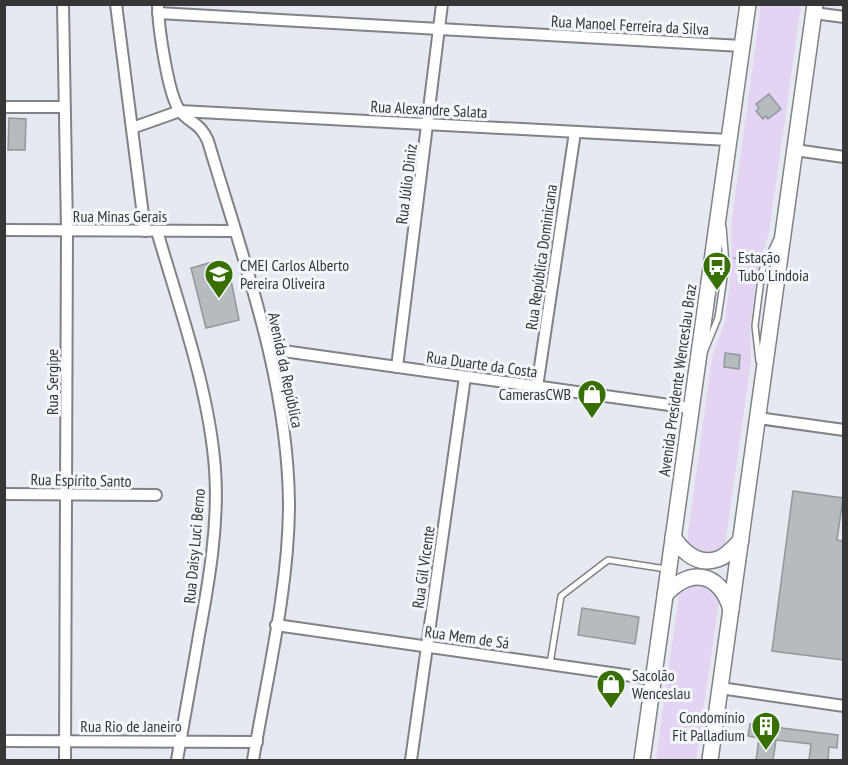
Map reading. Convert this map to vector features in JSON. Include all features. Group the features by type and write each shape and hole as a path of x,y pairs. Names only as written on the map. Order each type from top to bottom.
{"main road":[{"name":"Avenida Presidente Wenceslau Braz","path":"642,760 748,4"},
{"path":"710,760 815,9"},
{"path":"673,537 681,550 692,558 704,560 717,560 741,540"},
{"path":"665,595 677,582 689,578 703,578 716,582 726,592 731,609"}],"street":[{"name":"Rua Sergipe","path":"63,4 68,230 65,760"},
{"path":"116,4 145,231"},
{"name":"Rua Júlio Diniz","path":"397,367 442,4"},
{"path":"158,9 170,82 180,111"},
{"name":"Rua Manoel Ferreira da Silva","path":"158,9 439,29 742,46"},
{"path":"815,9 843,17"},
{"path":"4,107 64,107"},
{"name":"Rua Alexandre Salata","path":"132,128 180,111 729,140"},
{"name":"Avenida da República","path":"180,111 197,123 204,132 269,349 281,415 288,484 287,555 254,760"},
{"name":"Rua República Dominicana","path":"537,387 575,132"},
{"path":"795,150 843,157"},
{"name":"Rua Minas Gerais","path":"4,230 235,231"},
{"name":"Rua Daisy Luci Berno","path":"157,231 198,376 212,437 215,470 214,533 210,572 177,760"},
{"name":"Rua Duarte da Costa","path":"269,349 691,408"},
{"name":"Rua Gil Vicente","path":"411,760 465,377"},
{"path":"758,418 843,430"},
{"name":"Rua Espírito Santo","path":"4,494 156,495"},
{"name":"Rua Mem de Sá","path":"276,625 653,679"},
{"path":"720,688 843,706"},
{"name":"Rua Rio de Janeiro","path":"4,741 256,742"}],"lane":[{"path":"696,373 718,318 725,257 721,196"},
{"path":"763,383 755,326 762,271 785,222"},
{"path":"550,664 561,596 608,560 669,570"}],"path":[{"path":"725,257 765,263"}],"shaded area":[{"path":"761,5 801,5 769,232 758,269 750,327 751,361 725,546 716,553 705,554 695,550 687,541 712,357 725,322 732,265 731,226"},
{"path":"686,583 707,583 720,594 696,760 656,760 680,588"}],"building":[{"path":"769,94 781,109 768,119 766,116 763,119 756,111 759,108 756,104"},
{"path":"9,118 26,119 25,150 8,150"},
{"path":"216,261 218,267 228,265 239,320 206,328 191,268"},
{"path":"725,353 740,355 739,369 724,367"},
{"path":"793,491 843,498 837,540 843,541 843,660 772,651"},
{"path":"582,608 639,617 635,644 578,635"},
{"path":"750,724 838,735 837,748 829,747 828,760 809,760 811,744 776,740 773,760 756,760 759,738 748,736"}],"place":[{"name":"Estação Tubo Lindoia","path":"717,292"},
{"name":"CMEI Carlos Alberto Pereira Oliveira","path":"219,300"},
{"name":"CamerasCWB","path":"592,420"},
{"name":"Sacolão Wenceslau","path":"611,710"},
{"name":"Condomínio Fit Palladium","path":"766,752"}]}
